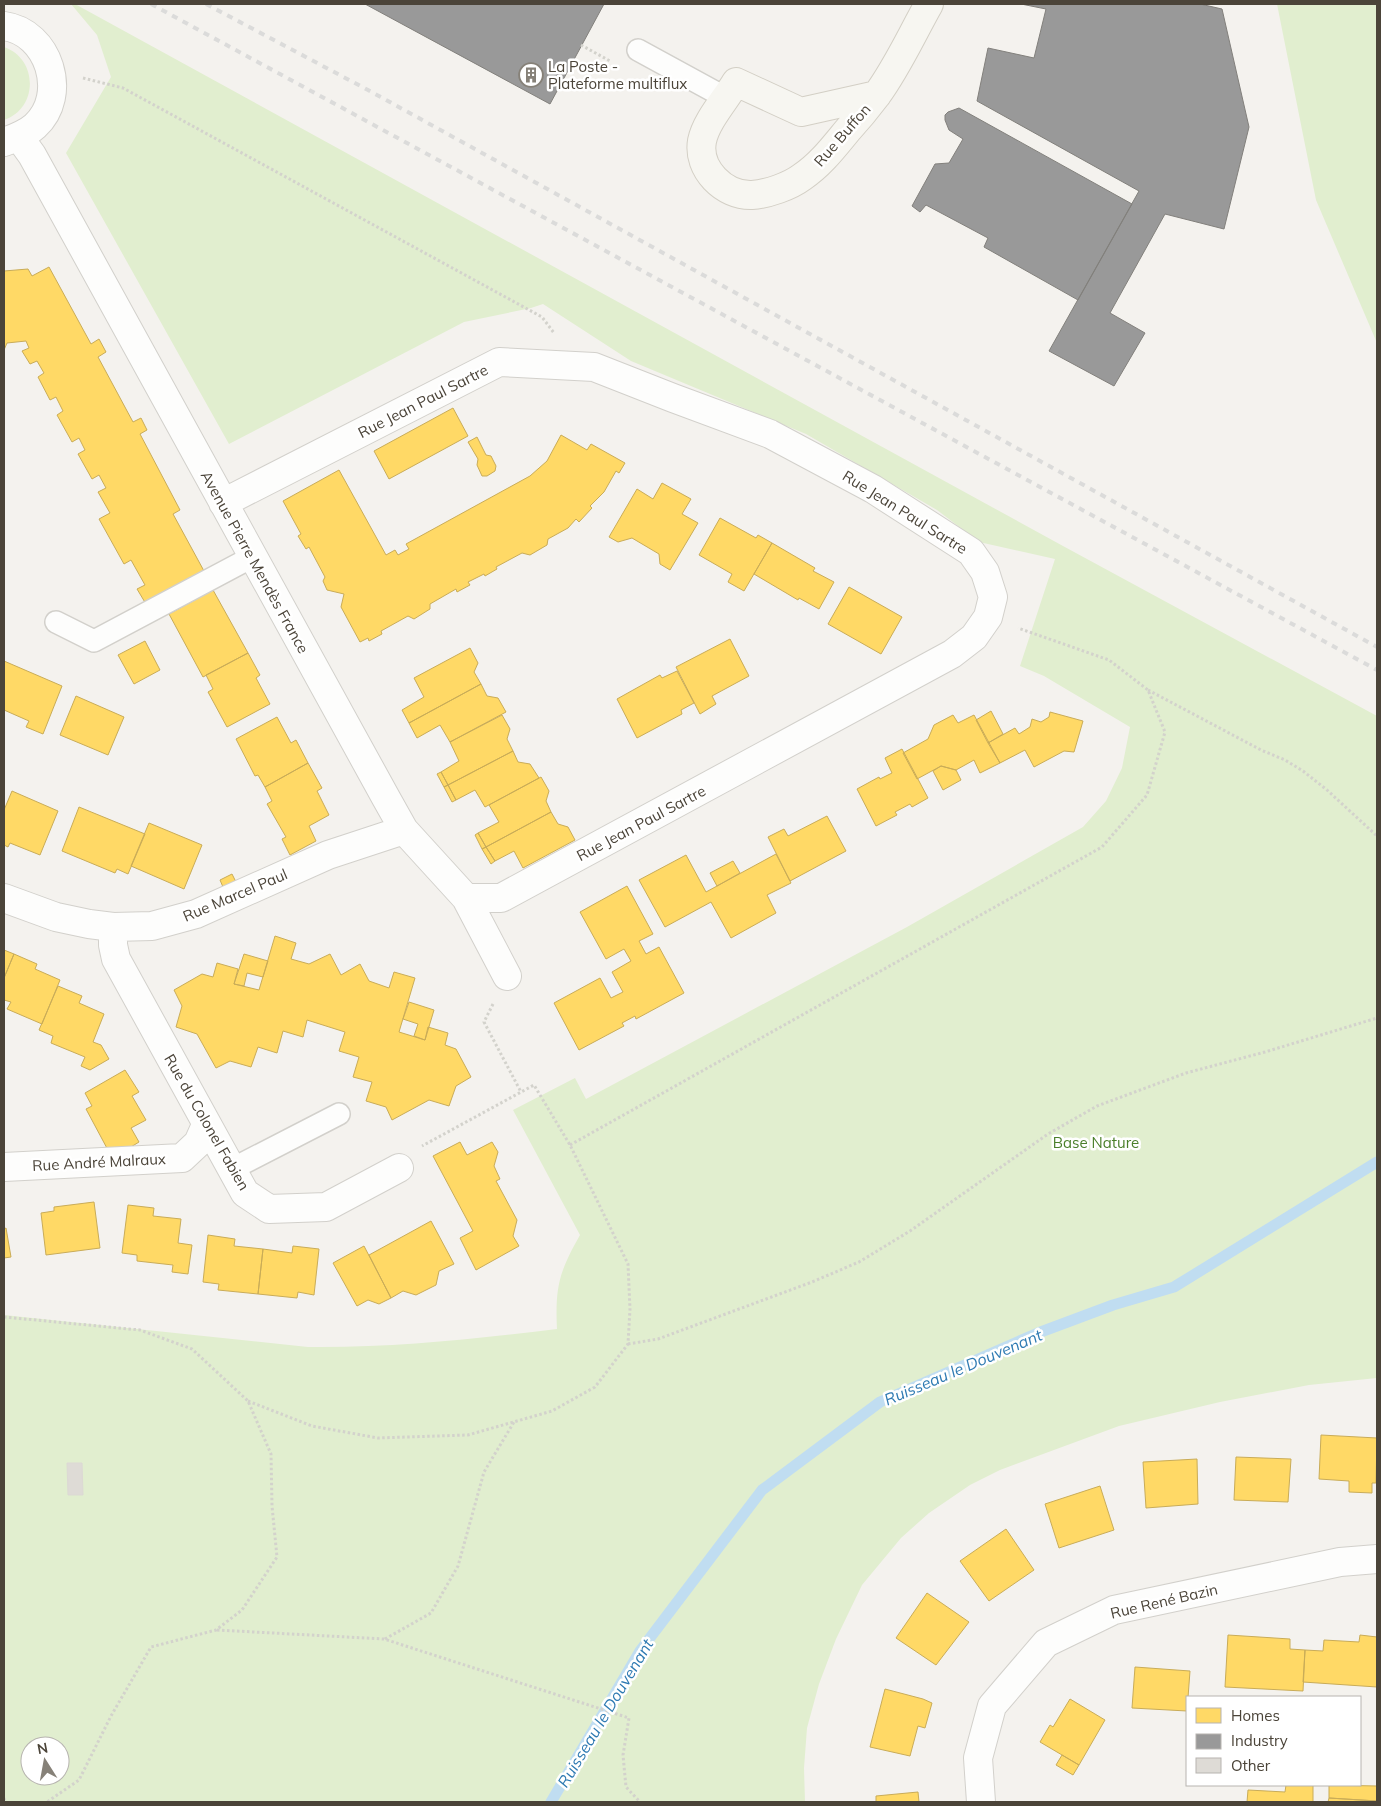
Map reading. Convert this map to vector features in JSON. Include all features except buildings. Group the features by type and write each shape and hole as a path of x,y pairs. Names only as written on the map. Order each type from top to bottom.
{"street":[{"name":"Rue Buffon","path":"877,95 801,112 736,82 707,126 702,142 703,159 710,173 721,186 736,192 752,195 775,190 801,179 823,160 877,95 929,4"},
{"path":"4,26 12,27 30,36 43,52 51,70 52,90 47,109 36,125 12,140"},
{"name":"Avenue Pierre Mendès France","path":"12,140 32,155 404,830 466,898 507,976"},
{"name":"Rue Jean Paul Sartre","path":"223,503 499,362 594,367 770,434 873,489 971,552 985,572 993,597 988,617 974,637 952,654 501,898 466,898"},
{"name":"Rue Marcel Paul","path":"4,898 56,917 89,924 113,927 152,926 196,914 328,855 404,830"},
{"name":"Rue du Colonel Fabien","path":"113,927 113,945 116,959 245,1194 269,1209 326,1207 399,1168"},
{"name":"Rue André Malraux","path":"4,1167 182,1158 198,1143 206,1125"},
{"name":"Rue René Bazin","path":"981,1802 978,1758 992,1706 1046,1643 1114,1610 1340,1562 1377,1559"}],"lane":[{"path":"638,50 726,98"},
{"path":"56,622 94,641 252,557"},
{"path":"232,1169 339,1114"}],"path":[{"path":"51,70 123,88 542,316 559,339 557,365"},
{"path":"988,617 1109,660 1148,690 1303,771 1327,790 1377,836"},
{"path":"570,1145 1102,847 1147,796 1165,732 1148,690"},
{"path":"507,976 484,1022 521,1092"},
{"path":"628,1344 658,1339 812,1282 859,1262 910,1231 1048,1134 1097,1106 1186,1073 1265,1052 1377,1018"},
{"path":"4,1317 140,1330 192,1349 248,1401 312,1426 378,1438 468,1435 552,1411 595,1387 628,1344 630,1309 628,1264 570,1145 534,1085 412,1151 399,1168"},
{"path":"216,1630 242,1610 277,1557 272,1506 271,1454 248,1401"},
{"path":"384,1639 431,1613 458,1566 484,1472 514,1422"},
{"path":"47,1802 79,1780 111,1716 151,1648 216,1630 384,1639 629,1718 623,1755 626,1786 640,1802"},
{"path":"4,1798 5,1802"}],"green space":[{"name":"Base Nature","path":"71,4 75,4 1063,546 1377,716 1377,1378 1309,1385 1220,1402 1119,1426 1000,1470 970,1485 929,1513 901,1538 862,1585 836,1639 819,1684 807,1728 804,1768 805,1802 4,1802 4,1315 308,1347 402,1344 557,1329 557,1302 560,1280 567,1259 580,1235 513,1110 575,1078 586,1099 907,927 1083,827 1106,801 1122,768 1130,727 1044,676 1020,666 1055,559 979,542 937,510 806,434 631,361 543,304 464,322 229,444 66,153 111,77 97,35"},
{"path":"1277,4 1377,4 1377,343 1316,200"},
{"path":"4,47 15,53 24,62 30,84 23,106 15,114 4,120"}],"waterway":[{"name":"Ruisseau le Douvenant","path":"551,1802 640,1651 762,1490 880,1402 1038,1333 1113,1305 1174,1287 1377,1162"}],"railway":[{"path":"151,4 1377,670"},
{"path":"206,4 368,90 1377,647"}],"place":[{"name":"La Poste - Plateforme multiflux","path":"531,75"}]}
